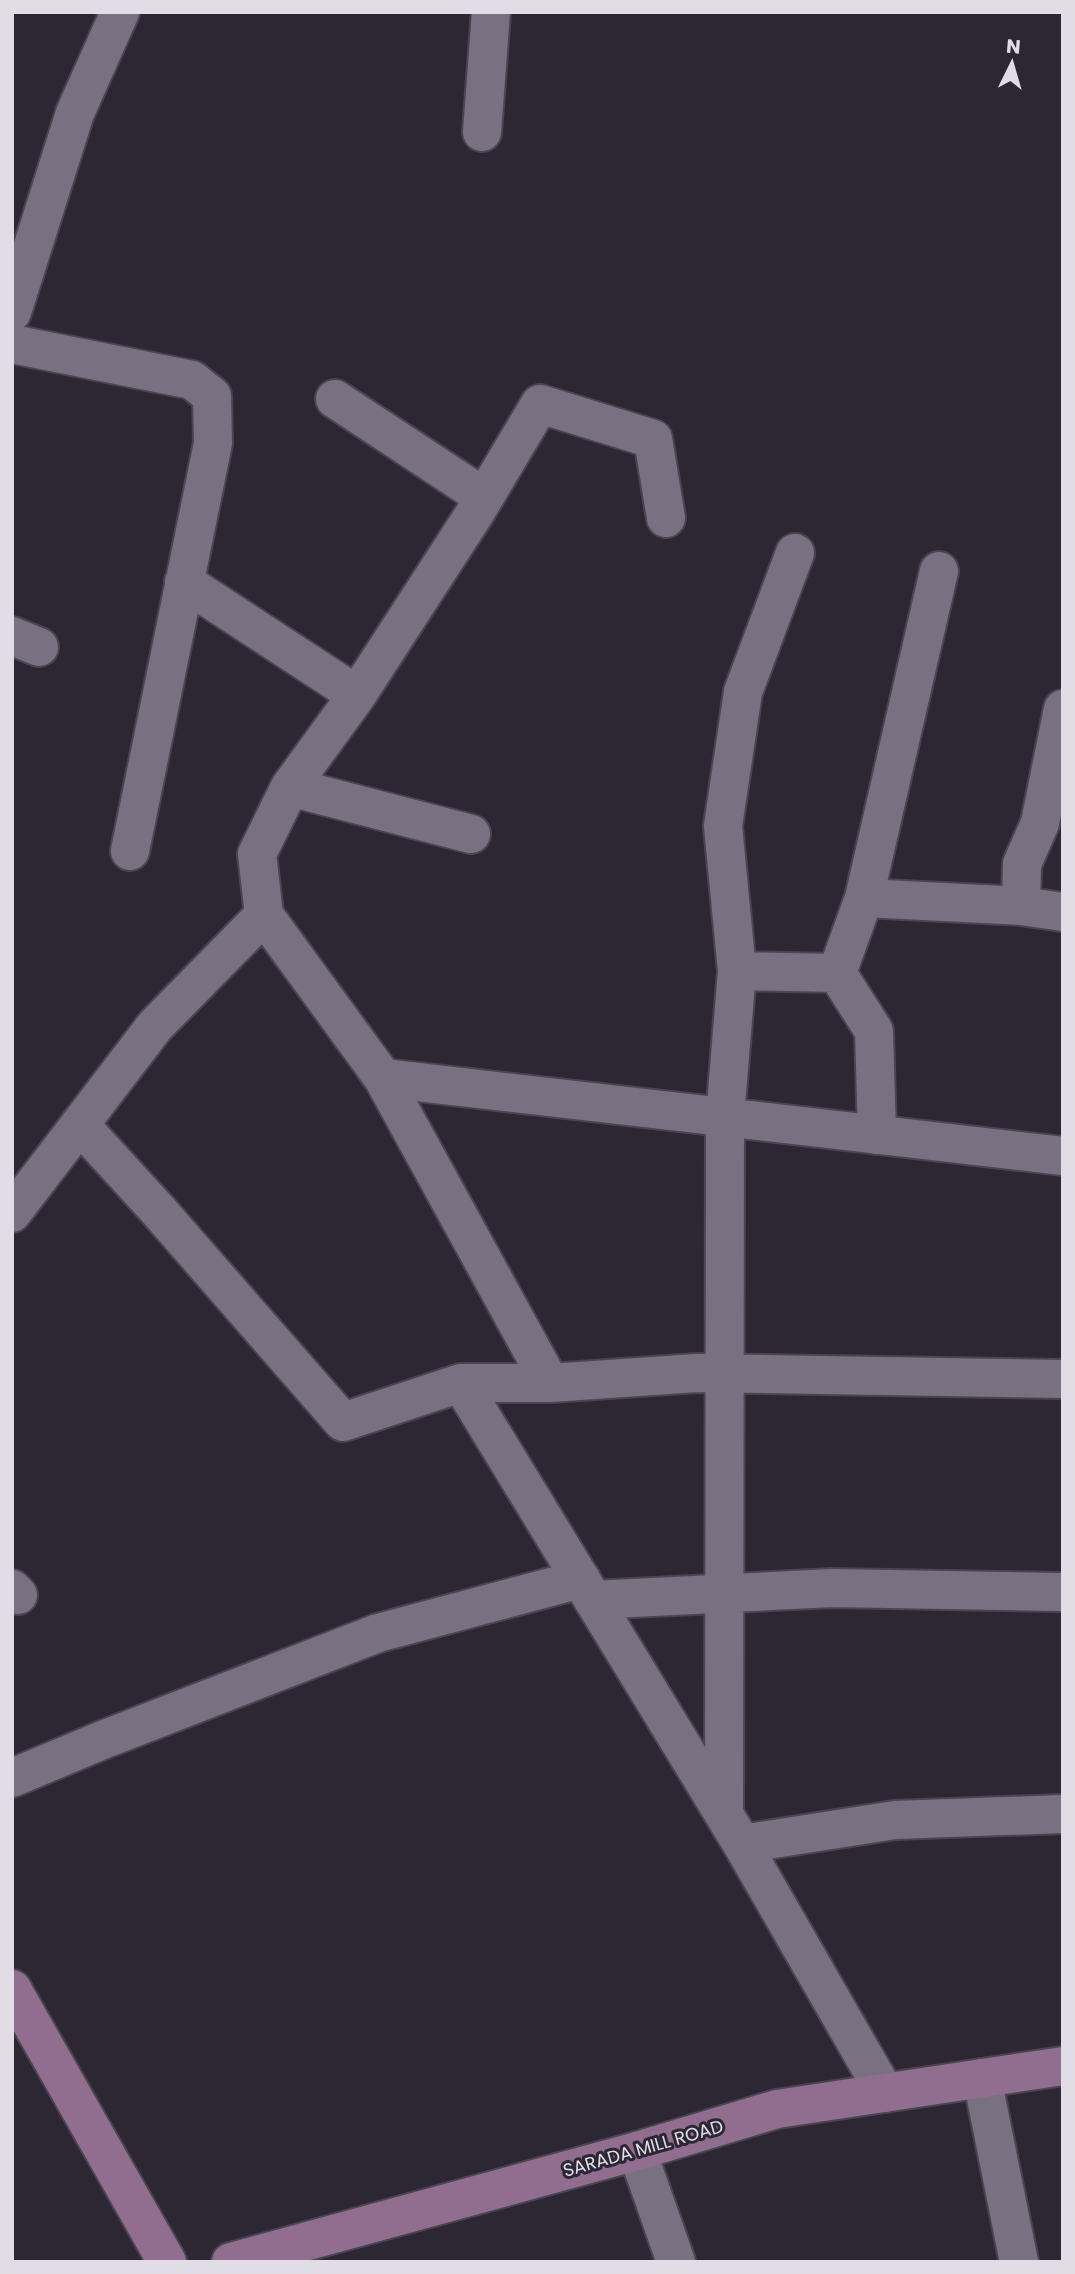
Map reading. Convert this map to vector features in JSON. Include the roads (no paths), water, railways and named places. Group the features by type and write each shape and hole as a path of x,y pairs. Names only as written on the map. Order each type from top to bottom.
{"main road":[{"path":"12,1989 167,2262"},
{"name":"SARADA MILL ROAD","path":"231,2262 637,2151 777,2109 1063,2066"}],"street":[{"path":"12,312 75,113 120,12"},
{"path":"482,132 491,12"},
{"path":"12,344 192,380 212,396 213,443 130,851"},
{"path":"335,400 484,497"},
{"path":"551,1383 383,1078 264,915 257,854 290,787 357,695 484,497 540,404 653,439 666,518"},
{"path":"733,1828 725,1594 725,1117 737,971 723,825 743,692 795,552"},
{"path":"837,974 864,898 939,571"},
{"path":"184,582 357,695"},
{"path":"1021,906 1022,864 1040,823 1063,709"},
{"path":"290,787 471,834"},
{"path":"864,898 1021,906 1063,912"},
{"path":"12,1213 155,1026 264,915"},
{"path":"737,971 837,974"},
{"path":"837,974 874,1031 877,1135"},
{"path":"383,1078 1063,1156"},
{"path":"80,1125 343,1422 461,1384 551,1383 726,1374 1063,1378"},
{"path":"461,1384 733,1828 885,2093"},
{"path":"12,1778 378,1633 587,1589 725,1594 832,1588 1063,1592"},
{"path":"733,1828 1063,1814"},
{"path":"982,2078 1019,2262"},
{"path":"637,2151 676,2262"}]}
